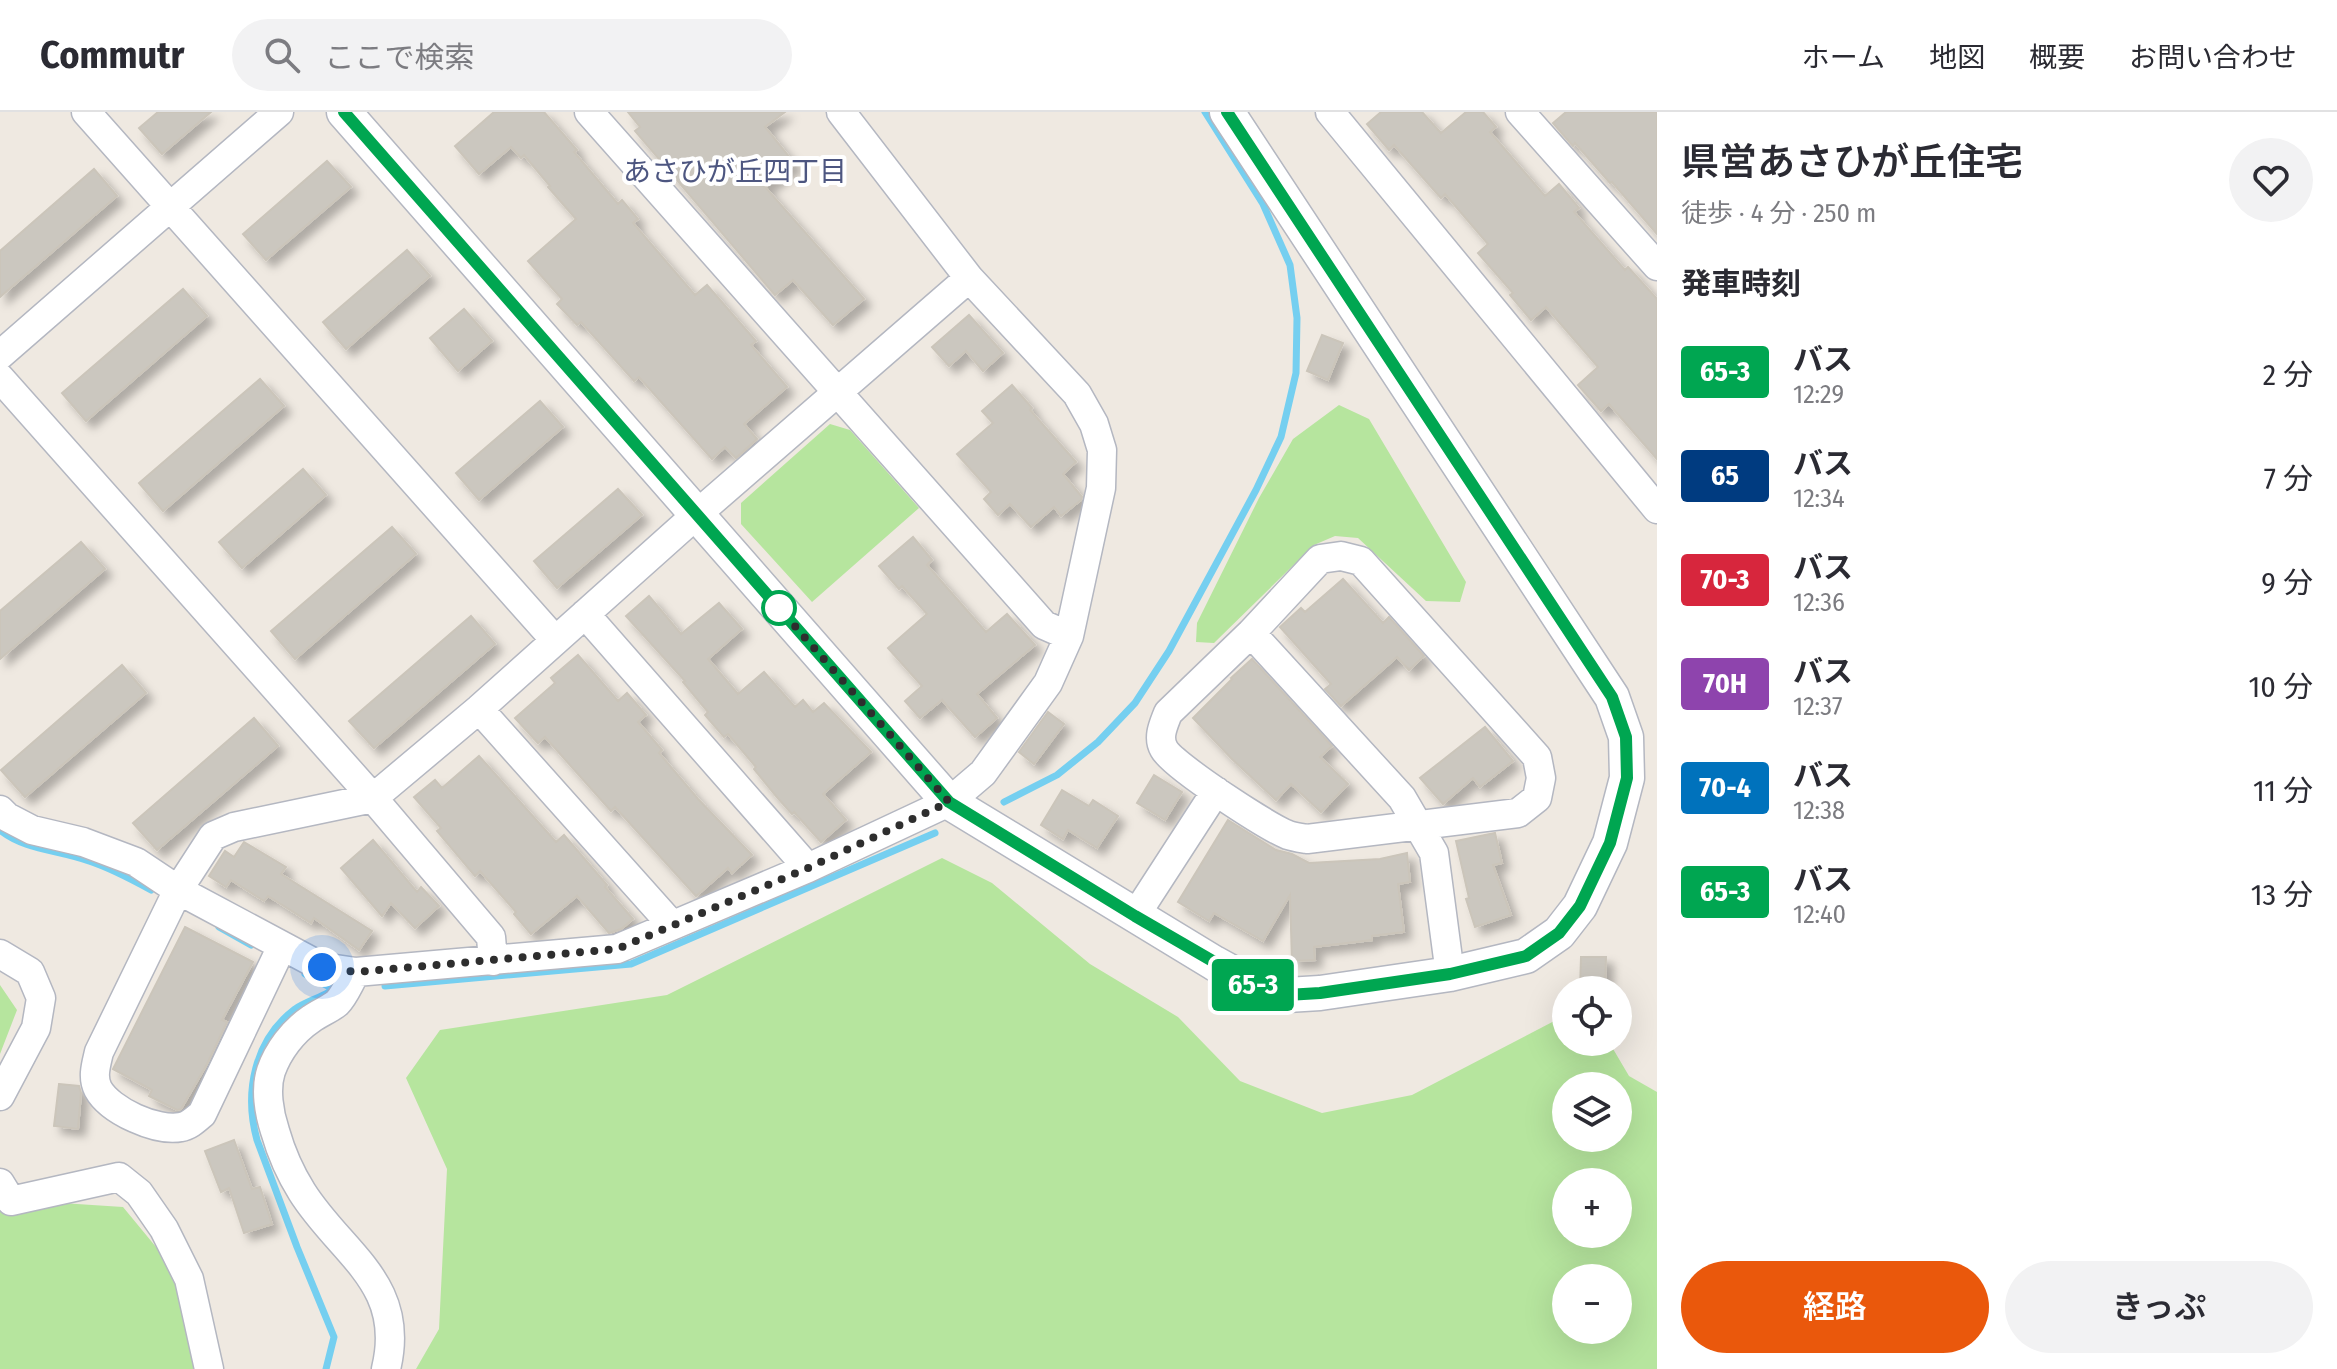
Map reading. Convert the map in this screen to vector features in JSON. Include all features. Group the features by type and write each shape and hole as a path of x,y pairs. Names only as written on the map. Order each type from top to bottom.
{"street":[{"path":"86,112 555,640"},
{"path":"0,355 279,112"},
{"path":"344,112 949,802 1254,985 1287,995 1450,974 1526,956 1559,933 1580,906 1610,843 1627,778 1626,737 1612,697 1227,112"},
{"path":"589,112 1044,625 1069,636"},
{"path":"0,810 32,830 83,842 136,862 178,890 322,967 356,972 617,949 808,868 949,802 983,773 1039,696 1069,636 1101,488 1102,450 1094,424 1077,394 969,278 841,112"},
{"path":"1330,112 1652,492"},
{"path":"1520,112 1657,266"},
{"path":"282,946 202,1114 185,1127 163,1129 138,1120 107,1100 98,1088 94,1071 99,1052 178,890 213,836 234,827 373,798 479,709 969,278"},
{"path":"0,378 373,798 491,937 493,961"},
{"path":"1341,556 1361,561 1537,757 1541,778 1537,798 1518,813 1307,839 1287,835 1173,761 1162,746 1161,730 1168,713 1251,633 1320,559 1341,556"},
{"path":"585,614 808,868"},
{"path":"1251,633 1402,798 1418,825 1434,853 1450,974"},
{"path":"479,709 672,925"},
{"path":"1135,916 1216,791"},
{"path":"0,954 30,972 41,998 36,1028 0,1096"},
{"path":"356,972 337,1003 308,1021 284,1044 270,1073 269,1111 282,1153 302,1192 373,1278 387,1309 390,1354 386,1369"},
{"path":"0,1183 11,1201 119,1177 139,1193 164,1229 189,1279 209,1369"}],"green space":[{"path":"1339,405 1369,419 1466,582 1460,602 1426,601 1358,538 1335,536 1314,545 1214,643 1196,642 1197,623 1259,498 1293,439"},
{"path":"830,424 850,430 919,508 812,602 741,524 741,503"},
{"path":"942,858 992,883 1090,964 1178,1017 1240,1081 1322,1113 1412,1095 1552,1022 1552,1056 1617,1056 1627,1072 1552,1072 1552,1152 1632,1152 1632,1078 1657,1092 1657,1369 416,1369 439,1329 447,1169 406,1078 440,1030 667,995"},
{"path":"0,985 17,1010 0,1054"},
{"path":"0,1184 46,1202 123,1207 180,1276 196,1369 0,1369"}],"building":[{"path":"158,112 211,112 162,154 139,128"},
{"path":"494,112 544,112 618,204 622,200 638,219 633,223 695,295 707,285 756,341 751,345 787,387 744,424 757,439 736,458 725,447 712,459 639,377 634,381 581,322 577,325 557,304 562,299 528,261 576,219 524,155 521,158 511,147 479,174 455,146"},
{"path":"628,112 785,112 765,127 795,164 765,187 864,299 833,325 793,280 775,295 635,131 640,127"},
{"path":"1381,112 1422,112 1441,133 1466,112 1483,112 1496,127 1490,132 1545,196 1559,184 1579,208 1574,212 1625,270 1628,267 1657,299 1657,459 1609,404 1601,411 1578,385 1598,367 1546,307 1531,320 1510,295 1513,293 1478,253 1488,244 1445,194 1441,198 1394,145 1389,150 1367,124"},
{"path":"1566,112 1657,112 1657,234 1612,182 1553,123"},
{"path":"327,161 351,187 266,260 243,234"},
{"path":"94,169 117,196 0,297 0,251"},
{"path":"407,250 430,276 346,349 323,322"},
{"path":"183,289 207,316 86,421 62,393"},
{"path":"464,309 492,341 458,371 430,338"},
{"path":"969,315 1003,353 983,371 966,351 949,366 932,347"},
{"path":"1322,335 1343,343 1328,380 1307,371"},
{"path":"260,379 284,406 163,511 139,483"},
{"path":"1012,385 1076,462 1063,474 1082,497 1061,516 1054,507 1031,527 1010,504 998,515 984,499 991,492 957,454 993,423 982,411"},
{"path":"540,401 563,427 479,500 456,473"},
{"path":"303,469 326,495 242,568 219,542"},
{"path":"618,489 642,515 557,588 534,561"},
{"path":"392,527 416,554 295,659 271,631"},
{"path":"913,537 932,560 927,565 986,632 1007,614 1035,645 977,694 997,718 975,737 942,700 920,718 905,701 922,686 888,648 927,614 879,566"},
{"path":"81,542 105,569 0,659 0,611"},
{"path":"1343,579 1383,623 1389,617 1424,656 1409,670 1397,657 1341,706 1325,689 1331,684 1280,627 1301,608 1305,612"},
{"path":"649,596 681,634 719,603 742,629 708,659 738,694 764,672 795,707 803,700 813,712 824,703 871,752 823,794 846,820 821,842 776,796 728,734 724,737 705,715 708,712 685,681 626,616"},
{"path":"471,616 495,644 374,748 349,721"},
{"path":"578,655 618,701 627,693 646,715 638,722 662,750 659,753 752,855 732,873 728,868 696,896 615,807 611,811 545,737 538,743 515,718 555,683 551,678"},
{"path":"1252,659 1332,746 1320,757 1348,784 1321,812 1291,784 1276,800 1193,718"},
{"path":"122,665 146,693 25,797 1,770"},
{"path":"1048,712 1064,724 1034,764 1019,752"},
{"path":"254,718 278,746 157,850 133,823"},
{"path":"1485,727 1513,761 1480,787 1473,778 1443,804 1420,778"},
{"path":"479,756 556,842 564,835 633,919 621,929 609,933 577,896 531,934 480,871 475,876 437,831 441,828 414,797 435,780 442,788"},
{"path":"1154,775 1182,792 1165,820 1137,803"},
{"path":"1062,790 1089,806 1093,800 1118,816 1097,848 1068,830 1063,839 1041,825"},
{"path":"1228,820 1276,850 1309,863 1380,859 1407,853 1410,882 1398,884 1404,932 1372,936 1372,940 1314,947 1315,960 1292,961 1290,895 1263,941 1214,913 1209,921 1178,902"},
{"path":"1495,833 1502,863 1493,865 1511,915 1475,927 1466,899 1469,898 1456,841"},
{"path":"373,840 417,892 421,887 439,906 415,928 391,903 382,916 341,868"},
{"path":"244,842 286,867 281,874 372,931 359,950 314,918 311,923 268,896 264,901 231,880 226,887 209,876 225,851 234,857"},
{"path":"185,927 253,962 222,1020 227,1022 207,1064 181,1109 177,1110 149,1096 152,1090 113,1069"},
{"path":"1581,957 1606,957 1605,976 1580,976"},
{"path":"59,1084 79,1086 78,1129 54,1126"},
{"path":"234,1140 252,1189 260,1187 272,1224 244,1233 229,1188 221,1192 205,1151"}],"waterway":[{"path":"1004,802 1057,775 1098,742 1135,703 1169,651 1256,490 1281,437 1296,373 1297,318 1290,265 1263,204 1205,112"},
{"path":"0,830 31,846 97,864 151,890"},
{"path":"385,986 631,964 935,833"},
{"path":"219,927 251,945"},
{"path":"305,974 335,990"},
{"path":"326,1369 334,1337 257,1140 252,1086 262,1052 281,1022 295,1009 329,992"}],"bus line":[{"name":"65-3","path":"344,112 949,802 1254,985 1287,995 1450,974 1526,956 1559,933 1580,906 1610,843 1627,778 1626,737 1612,697 1227,112"}],"district":[{"name":"あさひが丘四丁目","path":"735,171"}],"route":[{"path":"322,967 356,972 617,949 808,868 949,802 779,608"}]}
